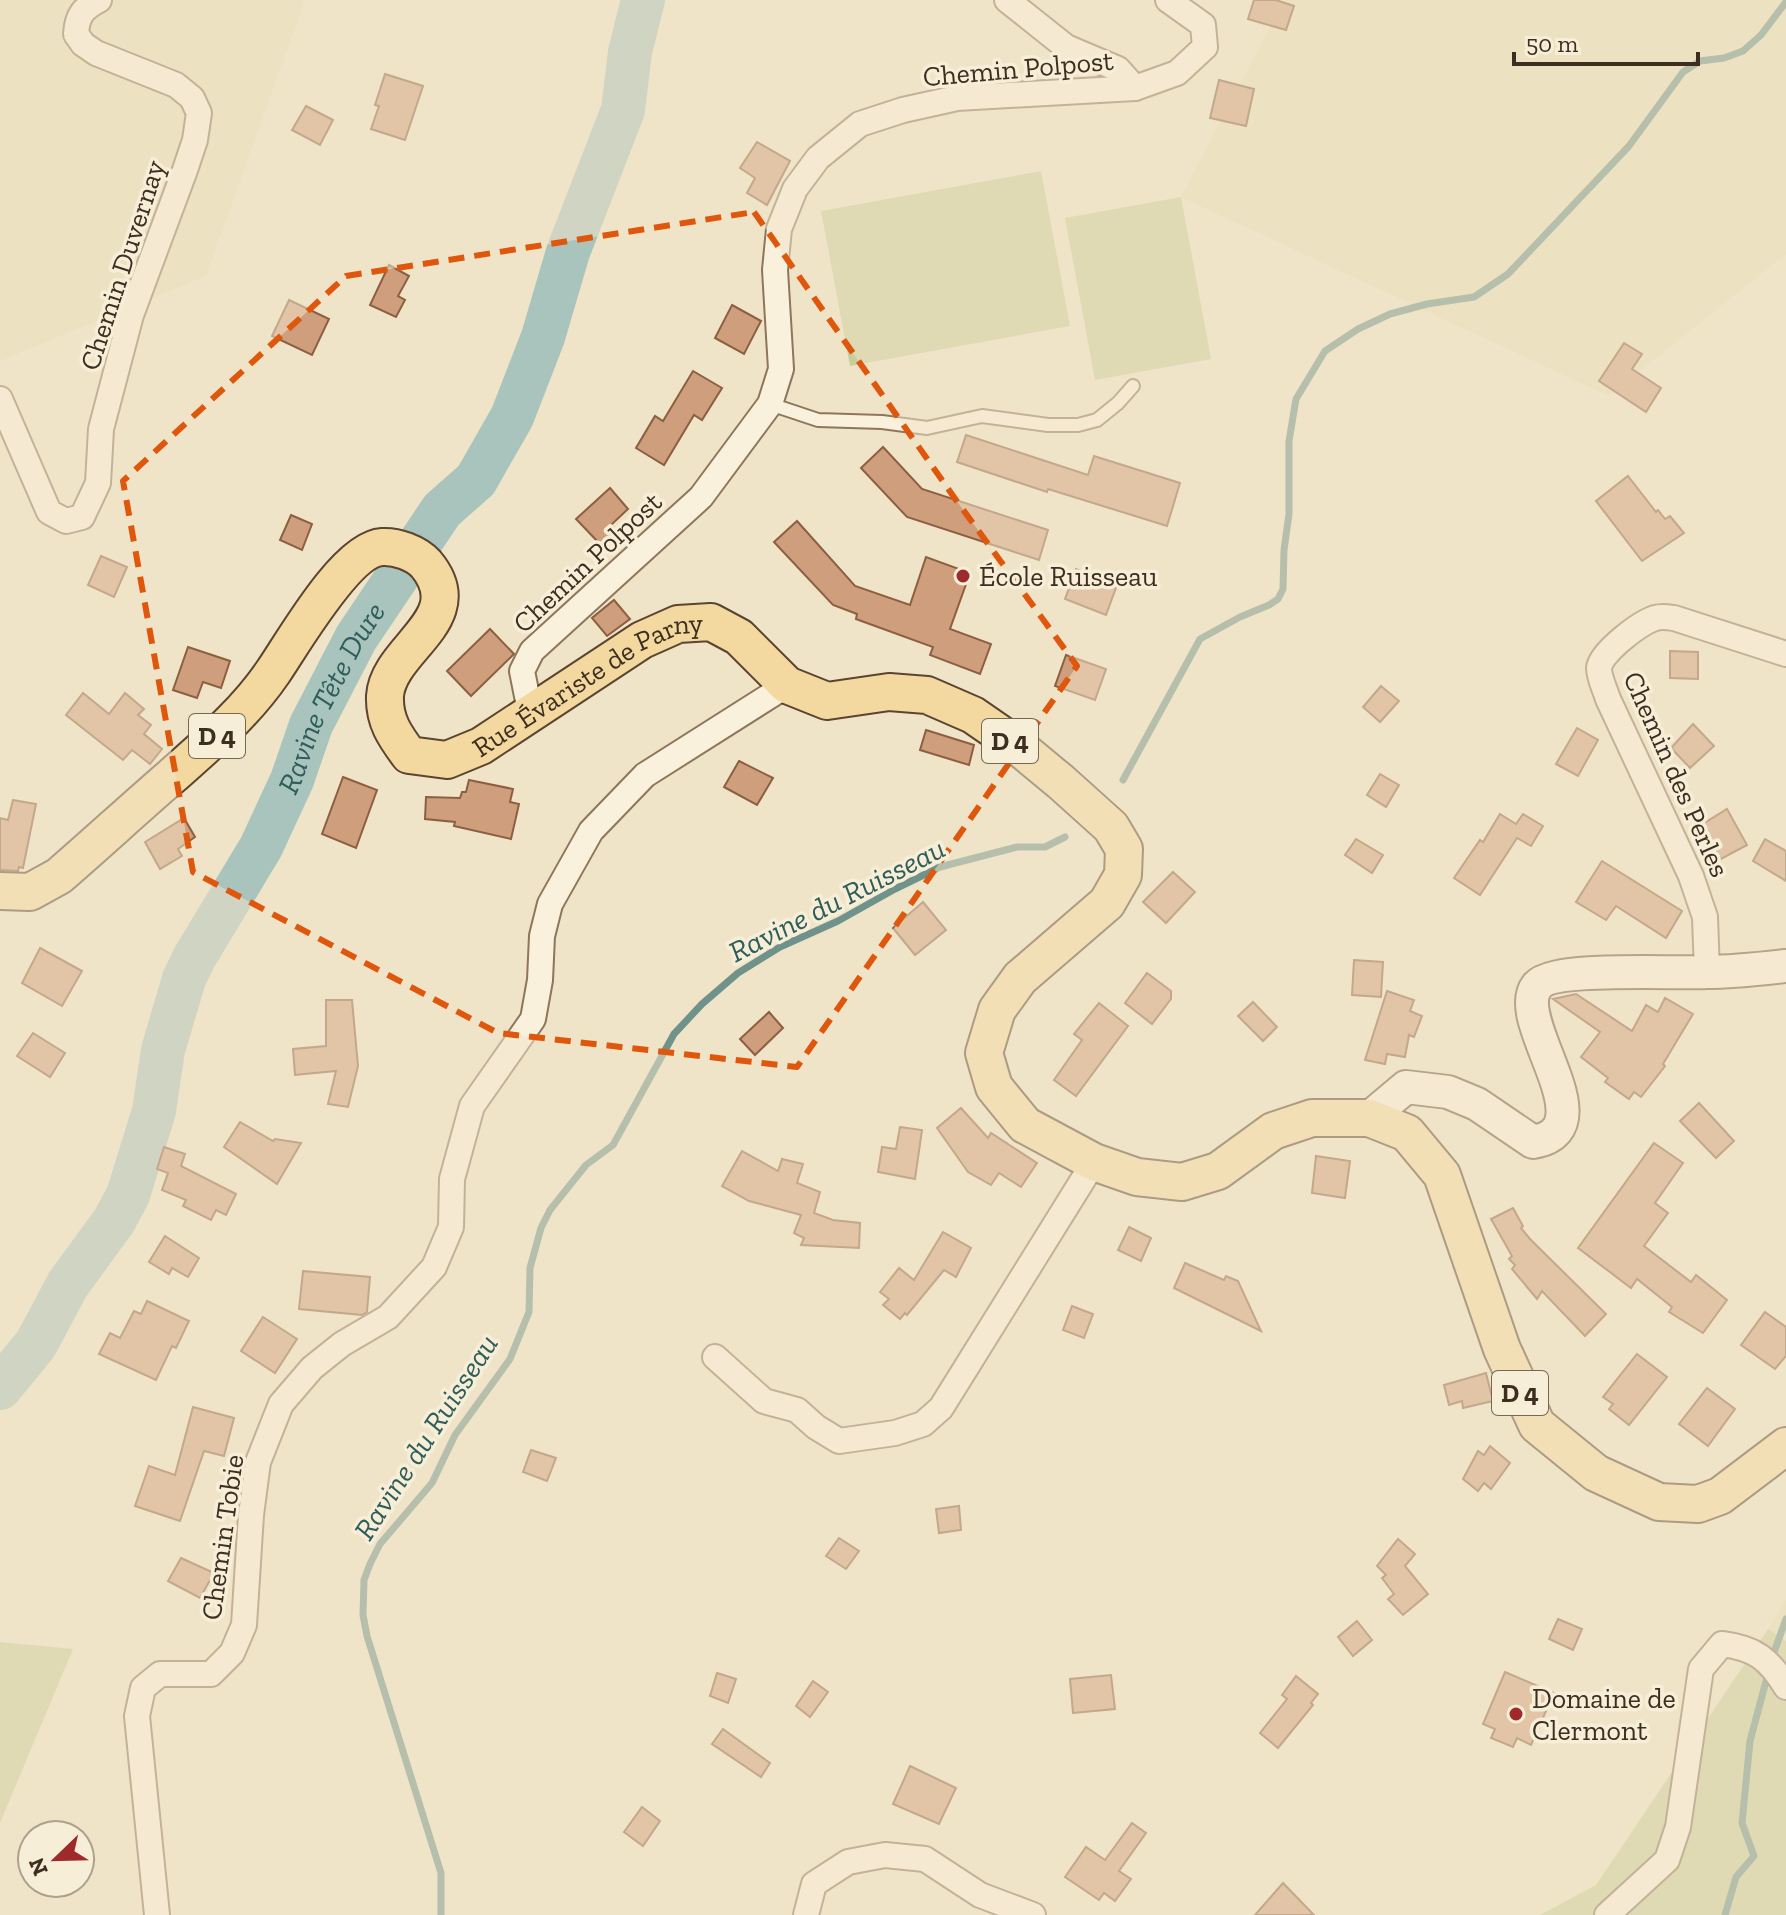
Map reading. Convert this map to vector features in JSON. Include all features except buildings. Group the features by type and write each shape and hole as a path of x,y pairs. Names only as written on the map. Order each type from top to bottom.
{"main road":[{"name":"Rue Évariste de Parny","path":"0,891 30,892 59,876 253,701 339,576 358,557 380,546 401,549 416,556 426,565 437,584 439,606 428,629 397,666 385,694 389,729 409,755 447,760 481,746 642,640 678,624 711,622 739,637 787,685 827,701 889,692 927,695 973,715 1015,744 1111,827 1124,849 1123,875 1107,903 1020,978 997,1010 984,1053 994,1087 1025,1125 1094,1162 1137,1177 1182,1182 1218,1171 1273,1131 1312,1118 1369,1118 1407,1133 1442,1175 1502,1349 1521,1396 1537,1425 1596,1473 1659,1502 1698,1504 1720,1496 1786,1446"},
{"path":"1369,1118 1406,1087 1448,1092 1477,1104 1533,1142 1548,1139 1558,1131 1563,1114 1560,1094 1538,1030 1532,997 1538,985 1549,978 1579,974 1707,972 1786,966"}],"street":[{"name":"Chemin Duvernay","path":"0,399 49,512 66,521 82,517 98,483 101,429 131,315 185,170 195,140 199,113 192,98 176,85 96,53 83,44 76,34 77,19 87,6 99,0"},
{"path":"1007,0 1066,47 1118,69 1135,88"},
{"name":"Chemin Polpost","path":"534,713 528,701 522,671 532,651 701,497 770,404 781,369 775,270 779,229 795,189 818,158 860,124 903,110 957,98 1135,88 1177,73 1205,47 1203,25 1168,0"},
{"name":"Chemin des Perles","path":"1707,972 1705,917 1691,876 1608,699 1599,668 1603,657 1635,629 1659,617 1674,618 1786,654"},
{"name":"Chemin Tobie","path":"157,1915 137,1716 143,1688 160,1674 211,1674 232,1653 244,1625 251,1515 258,1462 281,1404 312,1368 342,1344 388,1317 434,1267 451,1227 452,1179 472,1106 533,1019 540,980 542,936 550,904 591,831 645,775 787,685"},
{"path":"715,1357 764,1401 797,1410 839,1441 895,1433 923,1424 941,1408 1094,1162"},
{"path":"1607,1915 1667,1860 1678,1827 1701,1669 1722,1644 1740,1646 1772,1664 1786,1687"},
{"path":"806,1915 814,1884 848,1862 885,1855 925,1859 980,1895 1033,1915"}],"lane":[{"path":"770,404 818,420 882,422 927,428 982,416 1048,425 1078,425 1097,420 1133,386"}],"highlighted area":[{"path":"754,212 1077,666 797,1067 498,1033 193,872 123,481 346,276"}],"shaded area":[{"path":"0,0 305,0 206,276 0,361"},
{"path":"1284,0 1786,0 1786,254 1609,396 1181,197"},
{"path":"1786,1600 1786,1641 1768,1629"}],"green space":[{"path":"1041,171 1070,326 850,366 821,211"},
{"path":"1181,197 1211,359 1095,380 1065,218"},
{"path":"1768,1629 1786,1641 1786,1915 1540,1915 1596,1885"},
{"path":"0,1642 73,1649 0,1823"}],"waterway":[{"name":"Ravine Tête Dure","path":"0,1388 36,1344 68,1284 114,1221 128,1195 154,1111 163,1050 184,979 261,847 292,780 311,725 356,638 442,510 476,480 512,417 543,337 568,252 623,110 630,52 643,0"},
{"name":"Ravine du Ruisseau","path":"1123,780 1200,639 1269,605 1278,599 1283,589 1289,514 1289,441 1296,399 1325,351 1358,329 1390,314 1427,304 1474,297 1508,274 1629,146 1683,72 1700,61 1724,58 1743,51 1761,35 1786,2"},
{"name":"Ravine du Ruisseau","path":"441,1915 441,1873 367,1636 363,1615 364,1580 380,1544 432,1483 455,1435 510,1359 529,1312 530,1268 541,1228 550,1210 586,1165 613,1145 674,1034 738,973 780,947 838,921 940,867 1017,847 1045,847 1065,837"},
{"path":"1772,1658 1786,1619"},
{"path":"1725,1915 1736,1877 1754,1856 1742,1823 1750,1741 1769,1670"}],"place":[{"name":"École Ruisseau","path":"963,576"},
{"name":"Domaine de Clermont","path":"1516,1714"}]}
